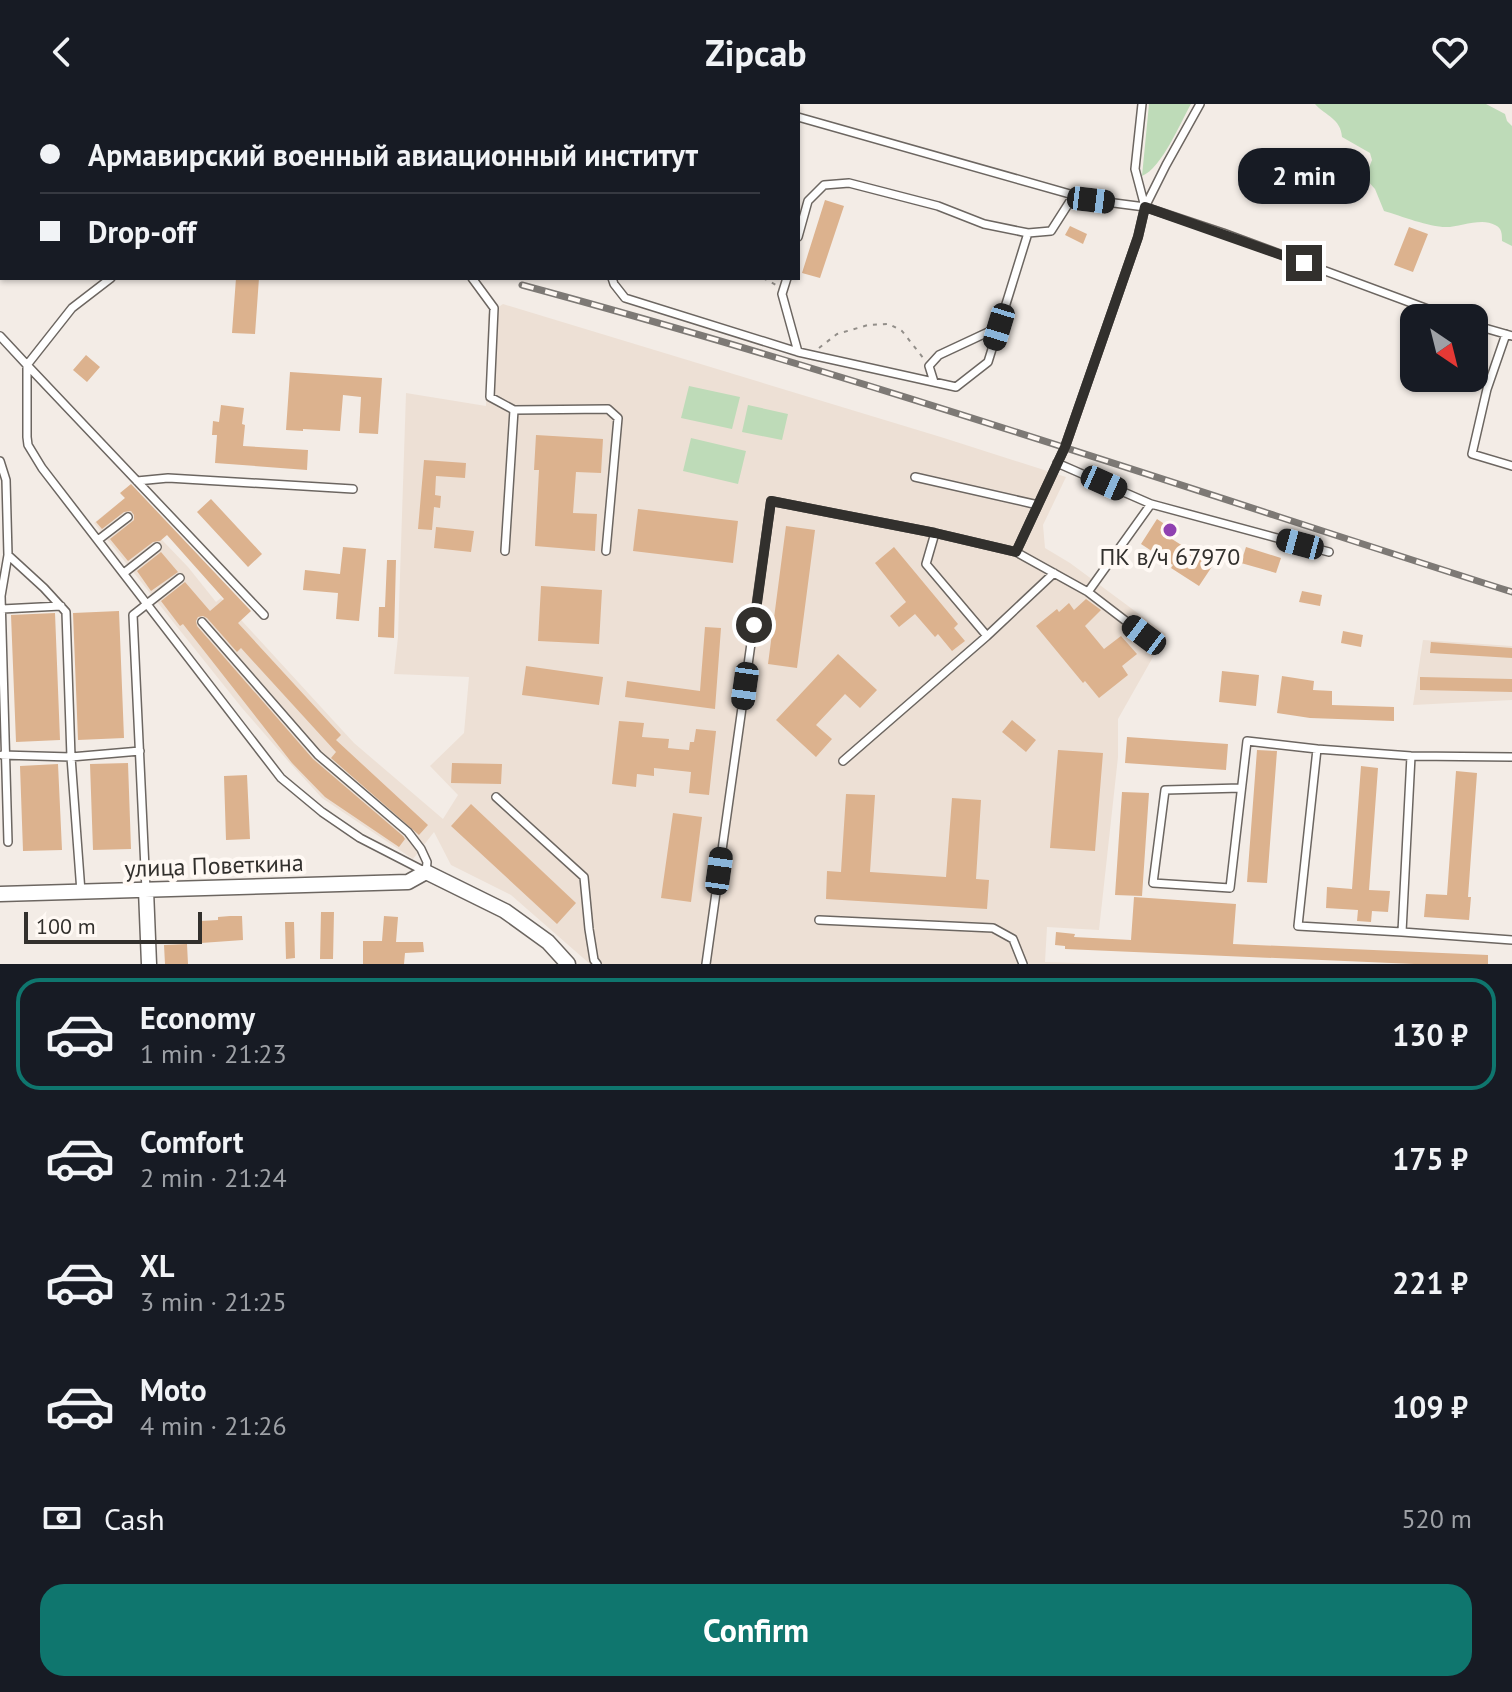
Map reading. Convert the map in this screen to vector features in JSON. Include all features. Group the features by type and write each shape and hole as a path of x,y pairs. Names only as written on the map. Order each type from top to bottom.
{"street":[{"name":"улица Поветкина","path":"0,894 408,882 426,872"},
{"path":"426,872 505,911 548,942 568,964"},
{"path":"146,890 149,964"}],"lane":[{"path":"1142,104 1135,169 1145,207"},
{"path":"1016,552 1065,447 1138,237 1145,207 1198,108 1208,104"},
{"path":"800,118 1091,200 1145,207 1414,304"},
{"path":"800,230 808,201 824,185 849,183 938,206 984,224 1028,233 1051,231 1074,195"},
{"path":"800,197 808,201"},
{"path":"613,280 625,298 798,352 956,387 988,362 1028,233"},
{"path":"108,280 72,308 27,365 28,445 146,605 281,778 360,838 426,872 427,862 408,832 318,755 202,622"},
{"path":"475,280 494,308 490,397 514,410 608,409 618,418 606,551"},
{"path":"786,280 782,294 798,352"},
{"path":"934,382 929,366 939,355 999,327"},
{"path":"1488,329 1509,335 1487,389 1472,454 1512,466"},
{"path":"0,336 264,615"},
{"path":"505,551 514,410"},
{"path":"0,461 6,480 8,555 1,596 2,755 8,842"},
{"path":"1057,463 1151,504 1329,552"},
{"path":"915,477 1038,505"},
{"path":"137,481 168,478 353,489"},
{"path":"706,964 771,501 1016,552 1088,592 1144,635"},
{"path":"1088,592 1151,504"},
{"path":"98,540 128,517"},
{"path":"935,533 926,564 987,636"},
{"path":"124,573 157,547"},
{"path":"8,555 66,612 71,757 81,892"},
{"path":"843,761 987,636 1054,573"},
{"path":"146,890 133,615 180,578"},
{"path":"2,609 61,606"},
{"path":"1241,788 1165,790 1153,883 1230,888 1247,741 1411,756 1512,757"},
{"path":"1317,749 1298,926 1512,940"},
{"path":"2,755 71,757 140,751"},
{"path":"1402,932 1411,756"},
{"path":"496,797 584,877 589,929 597,964"},
{"path":"819,920 993,928 1013,939 1023,964"}],"path":[{"path":"766,280 783,290"},
{"path":"810,355 837,334 868,325 889,324 902,331 929,366"}],"shaded area":[{"path":"503,304 1066,477 1043,525 1045,548 1166,634 1118,719 1118,757 1099,930 1047,927 1045,962 1104,964 590,964 511,895 451,865 434,832 413,859 322,798 289,762 94,523 125,498 216,602 221,598 354,743 443,819 458,795 430,766 464,733 469,677 394,674 398,637 406,393 486,406 488,314"},
{"path":"1423,640 1512,646 1512,700 1413,705"}],"green space":[{"path":"1149,104 1191,104 1157,164 1142,176"},
{"path":"1315,104 1486,104 1505,114 1512,126 1512,246 1502,241 1500,230 1490,223 1439,227 1384,211 1375,189 1365,178 1372,160 1370,153 1342,137 1336,122"},
{"path":"689,386 740,397 732,429 681,418"},
{"path":"748,405 788,414 782,440 742,432"},
{"path":"691,438 746,451 738,484 683,471"}],"building":[{"path":"825,200 844,206 820,278 802,273"},
{"path":"1070,226 1087,234 1083,244 1065,235"},
{"path":"1409,227 1428,234 1413,272 1394,265"},
{"path":"236,280 259,280 255,334 232,333"},
{"path":"86,355 100,367 87,382 73,370"},
{"path":"290,372 382,378 378,434 359,433 361,397 343,395 340,431 286,430"},
{"path":"221,405 244,408 243,446 308,450 307,470 215,463 217,435 212,435 213,421 219,422"},
{"path":"536,435 603,439 601,473 576,472 573,513 597,514 595,551 535,546 539,470 534,470"},
{"path":"424,460 466,463 465,478 436,476 435,495 441,496 440,508 434,507 432,530 418,529"},
{"path":"131,484 251,611 238,623 341,735 336,740 428,825 419,835 331,758 336,752 241,648 237,652 207,618 198,617 197,626 313,759 405,839 399,847 325,797 292,763 183,624 180,626 161,601 185,582 210,611 224,599 167,535 128,561 110,539 134,520 131,511 124,512 102,529 96,522 125,498 120,493"},
{"path":"211,499 262,554 248,567 197,512"},
{"path":"638,509 738,521 733,563 633,551"},
{"path":"1157,519 1169,527 1164,534 1213,565 1199,586 1141,544"},
{"path":"786,526 815,530 797,668 768,664"},
{"path":"436,527 474,531 471,552 434,548"},
{"path":"343,547 366,549 359,621 336,619 338,593 303,590 305,570 340,574"},
{"path":"894,547 958,624 954,628 965,641 952,651 915,614 899,627 890,616 906,602 875,563"},
{"path":"1246,547 1281,558 1276,573 1241,563"},
{"path":"161,552 178,572 151,591 137,571"},
{"path":"387,560 396,560 394,638 378,637 379,607 385,607"},
{"path":"541,586 602,590 599,644 538,641"},
{"path":"1302,591 1322,595 1320,606 1299,602"},
{"path":"1086,599 1101,610 1085,626 1104,649 1121,636 1137,654 1122,666 1128,675 1099,698 1036,626 1057,609 1059,612 1069,603 1074,610"},
{"path":"119,611 124,738 78,740 73,613"},
{"path":"55,613 60,740 16,742 11,615"},
{"path":"705,627 721,628 715,709 625,697 627,681 700,691"},
{"path":"1343,631 1363,635 1361,647 1341,643"},
{"path":"1431,642 1512,648 1512,658 1430,653"},
{"path":"838,654 877,690 860,708 845,694 816,725 832,739 816,757 776,720"},
{"path":"526,666 603,677 599,705 522,695"},
{"path":"1222,671 1259,675 1256,706 1219,702"},
{"path":"1282,676 1314,681 1313,690 1332,691 1332,705 1394,707 1394,721 1310,718 1277,713"},
{"path":"1420,677 1512,679 1512,692 1420,690"},
{"path":"1012,720 1036,740 1026,752 1002,732"},
{"path":"619,721 644,723 642,737 669,739 668,748 689,750 696,729 716,731 709,795 689,793 691,772 654,768 654,776 637,774 636,787 612,784"},
{"path":"1127,737 1228,744 1226,770 1125,763"},
{"path":"1058,750 1103,753 1095,851 1050,848"},
{"path":"1257,750 1277,751 1267,883 1247,882"},
{"path":"128,763 131,849 93,850 90,764"},
{"path":"452,763 502,764 501,784 451,783"},
{"path":"58,764 62,850 23,851 20,766"},
{"path":"1361,766 1378,768 1369,890 1390,891 1388,912 1372,911 1371,922 1357,921 1358,910 1326,908 1327,887 1352,889"},
{"path":"1456,771 1477,773 1469,920 1424,917 1426,894 1447,895"},
{"path":"247,775 250,839 226,840 224,776"},
{"path":"1122,792 1149,793 1142,896 1115,895"},
{"path":"846,794 875,795 870,872 946,877 952,798 981,800 976,879 989,880 987,909 826,899 827,871 841,872"},
{"path":"471,804 576,903 557,924 451,826"},
{"path":"673,813 702,817 691,902 661,898"},
{"path":"1134,897 1236,904 1233,944 1488,955 1488,964 1414,964 1065,949 1065,946 1055,945 1056,932 1075,934 1074,937 1131,940"},
{"path":"321,912 334,912 333,959 320,959"},
{"path":"242,916 243,940 201,943 201,921"},
{"path":"384,916 398,917 396,942 423,942 424,952 405,953 404,964 363,964 363,941 382,941"},
{"path":"285,922 294,922 295,958 286,959"},
{"path":"187,944 188,964 165,964 164,945"}],"railway":[{"path":"522,285 895,394 1512,592"}],"place":[{"name":"ПК в/ч 67970","path":"1170,530"}],"route":[{"path":"754,625 771,501 1016,552 1065,447 1138,237 1145,207 1304,263"}]}
